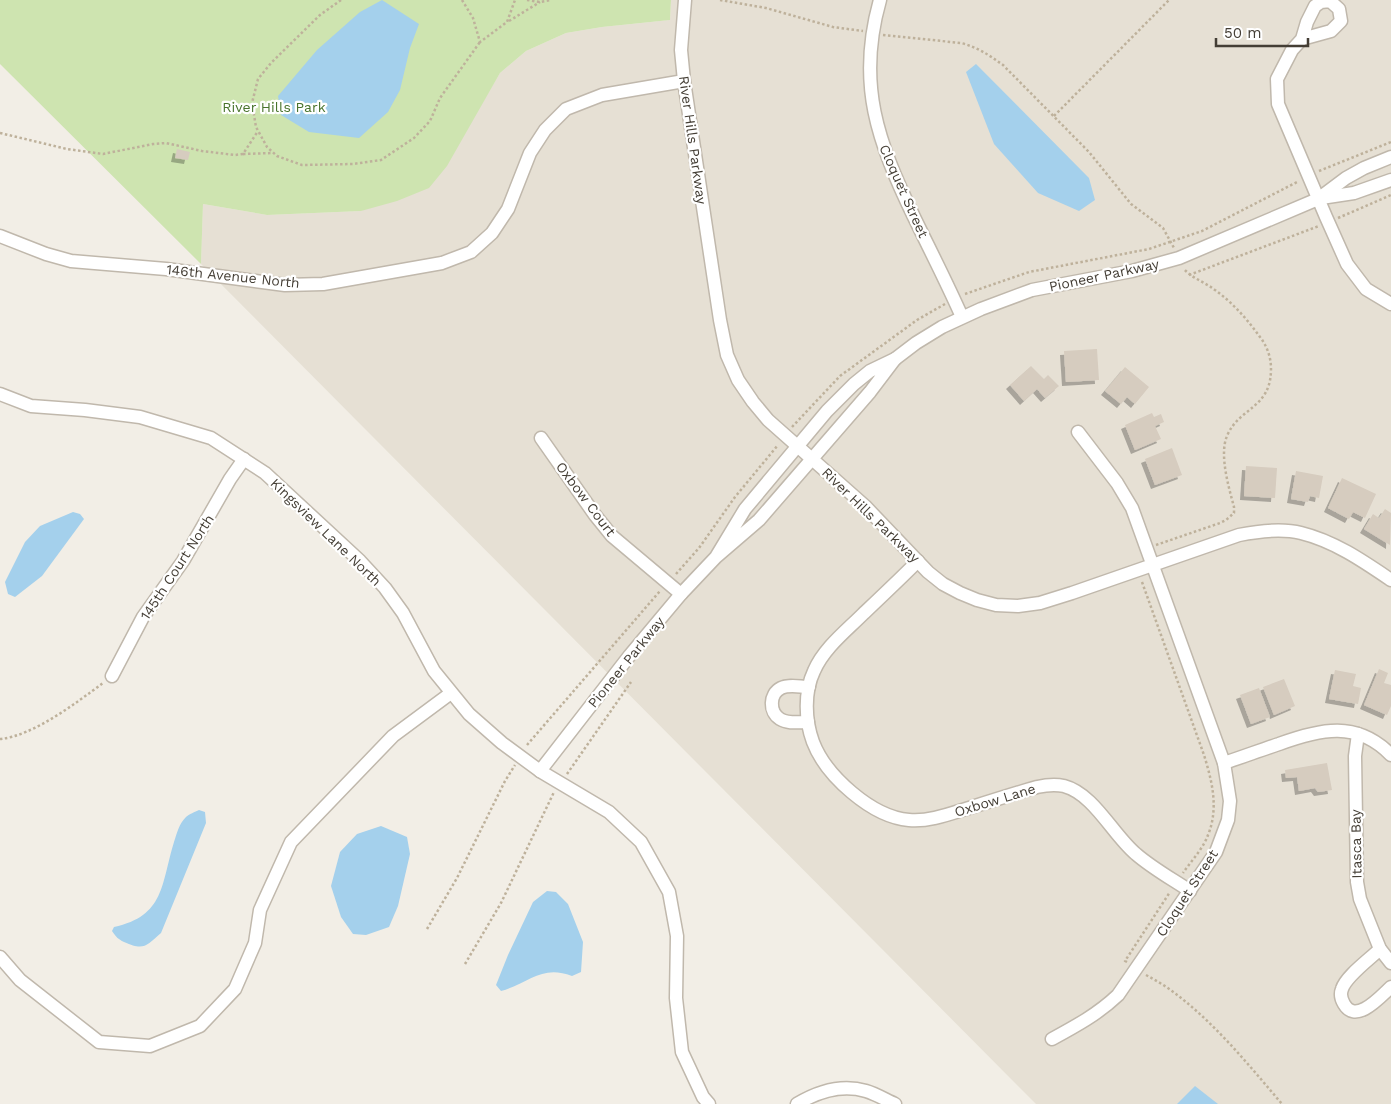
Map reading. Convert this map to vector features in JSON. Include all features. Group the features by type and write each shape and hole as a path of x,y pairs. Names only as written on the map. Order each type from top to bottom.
{"street":[{"name":"River Hills Parkway","path":"685,0 681,50 684,81 720,320 727,355 738,380 768,420 864,506 943,584 977,600 996,605 1018,606 1040,603 1239,534 1260,531 1300,532 1333,544 1391,580"},
{"name":"Cloquet Street","path":"880,0 870,60 871,88 880,136 898,183 962,317"},
{"path":"1302,38 1292,50 1278,79 1278,104 1348,264 1366,289 1391,304"},
{"name":"146th Avenue North","path":"0,236 46,254 71,261 166,269 286,285 323,284 442,263 471,252 492,233 508,209 530,153 545,130 566,109 602,95 684,81"},
{"name":"Pioneer Parkway","path":"716,557 745,509 797,445 843,394 870,371 895,359 916,343 962,317 1032,290 1132,271 1179,258 1318,199 1346,178 1391,157"},
{"name":"Pioneer Parkway","path":"1318,199 1354,194 1391,180"},
{"name":"Pioneer Parkway","path":"540,771 635,649 681,594 716,557 758,520 875,386 895,359"},
{"name":"Kingsview Lane North","path":"0,394 31,406 140,417 210,438 244,459 272,480 360,561 385,588 403,613 434,671 475,720 540,771 609,812 641,842 669,892 677,936 676,998 682,1052 703,1097 709,1104"},
{"name":"Cloquet Street","path":"1052,1039 1084,1022 1103,1009 1118,995 1216,852 1228,820 1230,801 1224,764 1127,498 1078,432"},
{"name":"Oxbow Court","path":"542,438 595,515 612,536 681,594"},
{"name":"145th Court North","path":"112,676 143,617 183,561 244,459"},
{"name":"Oxbow Lane","path":"918,561 837,639 814,671 809,687 807,704 808,722 813,742 824,761 855,796 870,807 884,814 910,820 925,819 951,813 1038,786 1064,786 1085,797 1136,855 1190,891"},
{"path":"808,722 788,722 779,718 773,712 772,703 774,694 780,688 789,686 809,687"},
{"path":"0,957 20,980 99,1042 150,1046 200,1026 235,989 255,942 260,910 291,842 393,736 451,693"},
{"path":"1224,764 1305,735 1320,731 1338,730 1358,734 1373,741 1391,755"},
{"name":"Itasca Bay","path":"1358,734 1355,756 1356,882 1360,899 1380,949 1391,963"},
{"path":"1380,949 1350,977 1342,988 1340,998 1345,1007 1354,1011 1364,1010 1391,987"},
{"path":"797,1104 836,1088 865,1091 895,1104"}],"path":[{"path":"341,0 320,15 271,63 258,79 252,102 258,131 267,147 277,156 302,165 353,164 381,160 414,138 430,121 440,98 480,42 540,2"},
{"path":"462,0 472,18 480,42"},
{"path":"508,22 515,0"},
{"path":"527,0 540,2 550,0"},
{"path":"720,0 773,10 833,27 862,31"},
{"path":"1054,117 1169,0"},
{"path":"882,34 961,43 982,50 1003,65 1102,166 1131,204 1163,228 1175,250"},
{"path":"243,154 258,131"},
{"path":"0,133 67,149 103,154 166,143 202,151 235,155 273,153"},
{"path":"1171,241 1202,231 1309,176 1391,142"},
{"path":"1340,217 1391,195"},
{"path":"1189,275 1317,227"},
{"path":"1155,545 1220,523 1234,513 1226,468 1224,443 1232,426 1259,402 1266,394 1270,384 1271,360 1262,339 1234,306 1214,289 1189,275 1184,269"},
{"path":"1141,580 1204,755 1211,777 1214,796 1214,814 1208,834 1202,847 1182,874"},
{"path":"0,739 12,738 36,727 112,676"},
{"path":"465,964 500,903 554,793 630,682"},
{"path":"1125,961 1171,891"},
{"path":"1144,974 1171,990 1197,1011 1238,1053 1282,1104"}],"shaded area":[{"path":"671,0 1391,0 1391,1104 1036,1104 201,264 203,204 267,215 361,211 463,135 500,73 526,51 566,33 670,20"}],"green space":[{"name":"River Hills Park","path":"0,0 671,0 670,20 566,33 526,51 500,73 447,166 429,188 397,201 361,211 267,215 203,204 201,264 0,64"}],"water":[{"path":"382,0 419,24 410,48 400,90 388,112 359,138 309,132 281,115 278,96 317,50 360,12"},
{"path":"976,64 1089,178 1095,200 1079,211 1038,193 994,144 966,72"},
{"path":"73,512 80,514 84,519 42,576 15,597 8,594 5,582 25,542 40,526"},
{"path":"199,810 205,812 206,823 161,933 148,944 141,947 120,940 112,931 114,927 131,922 143,915 152,906 163,884 180,826 187,816"},
{"path":"381,826 407,837 410,854 398,906 389,927 366,935 353,934 341,917 331,886 340,852 357,834"},
{"path":"547,891 556,892 568,904 583,942 581,972 572,976 552,972 544,973 501,991 496,985 508,955 533,902"},
{"path":"1195,1086 1218,1104 1177,1104"}],"building":[{"path":"177,149 190,152 188,160 175,158"},
{"path":"1097,349 1099,380 1066,382 1064,351"},
{"path":"1031,366 1044,379 1048,375 1059,386 1045,398 1037,389 1024,401 1010,385"},
{"path":"1125,367 1149,387 1135,404 1127,397 1121,404 1105,391"},
{"path":"1152,413 1154,417 1161,414 1164,422 1155,426 1161,439 1135,450 1125,425"},
{"path":"1172,448 1182,475 1155,485 1145,459"},
{"path":"1246,466 1277,468 1275,498 1244,496"},
{"path":"1296,471 1323,476 1319,498 1310,496 1308,502 1291,499"},
{"path":"1342,478 1376,494 1365,518 1353,512 1349,519 1328,508"},
{"path":"1385,509 1391,513 1390,545 1364,529 1373,514 1379,518"},
{"path":"1379,669 1388,673 1384,683 1391,685 1391,706 1387,715 1364,705"},
{"path":"1335,670 1356,674 1353,686 1361,688 1358,704 1329,699"},
{"path":"1284,679 1295,706 1274,715 1263,687"},
{"path":"1259,688 1270,717 1251,724 1240,695"},
{"path":"1327,763 1332,790 1318,792 1315,788 1299,791 1297,777 1286,778 1285,770"}]}
